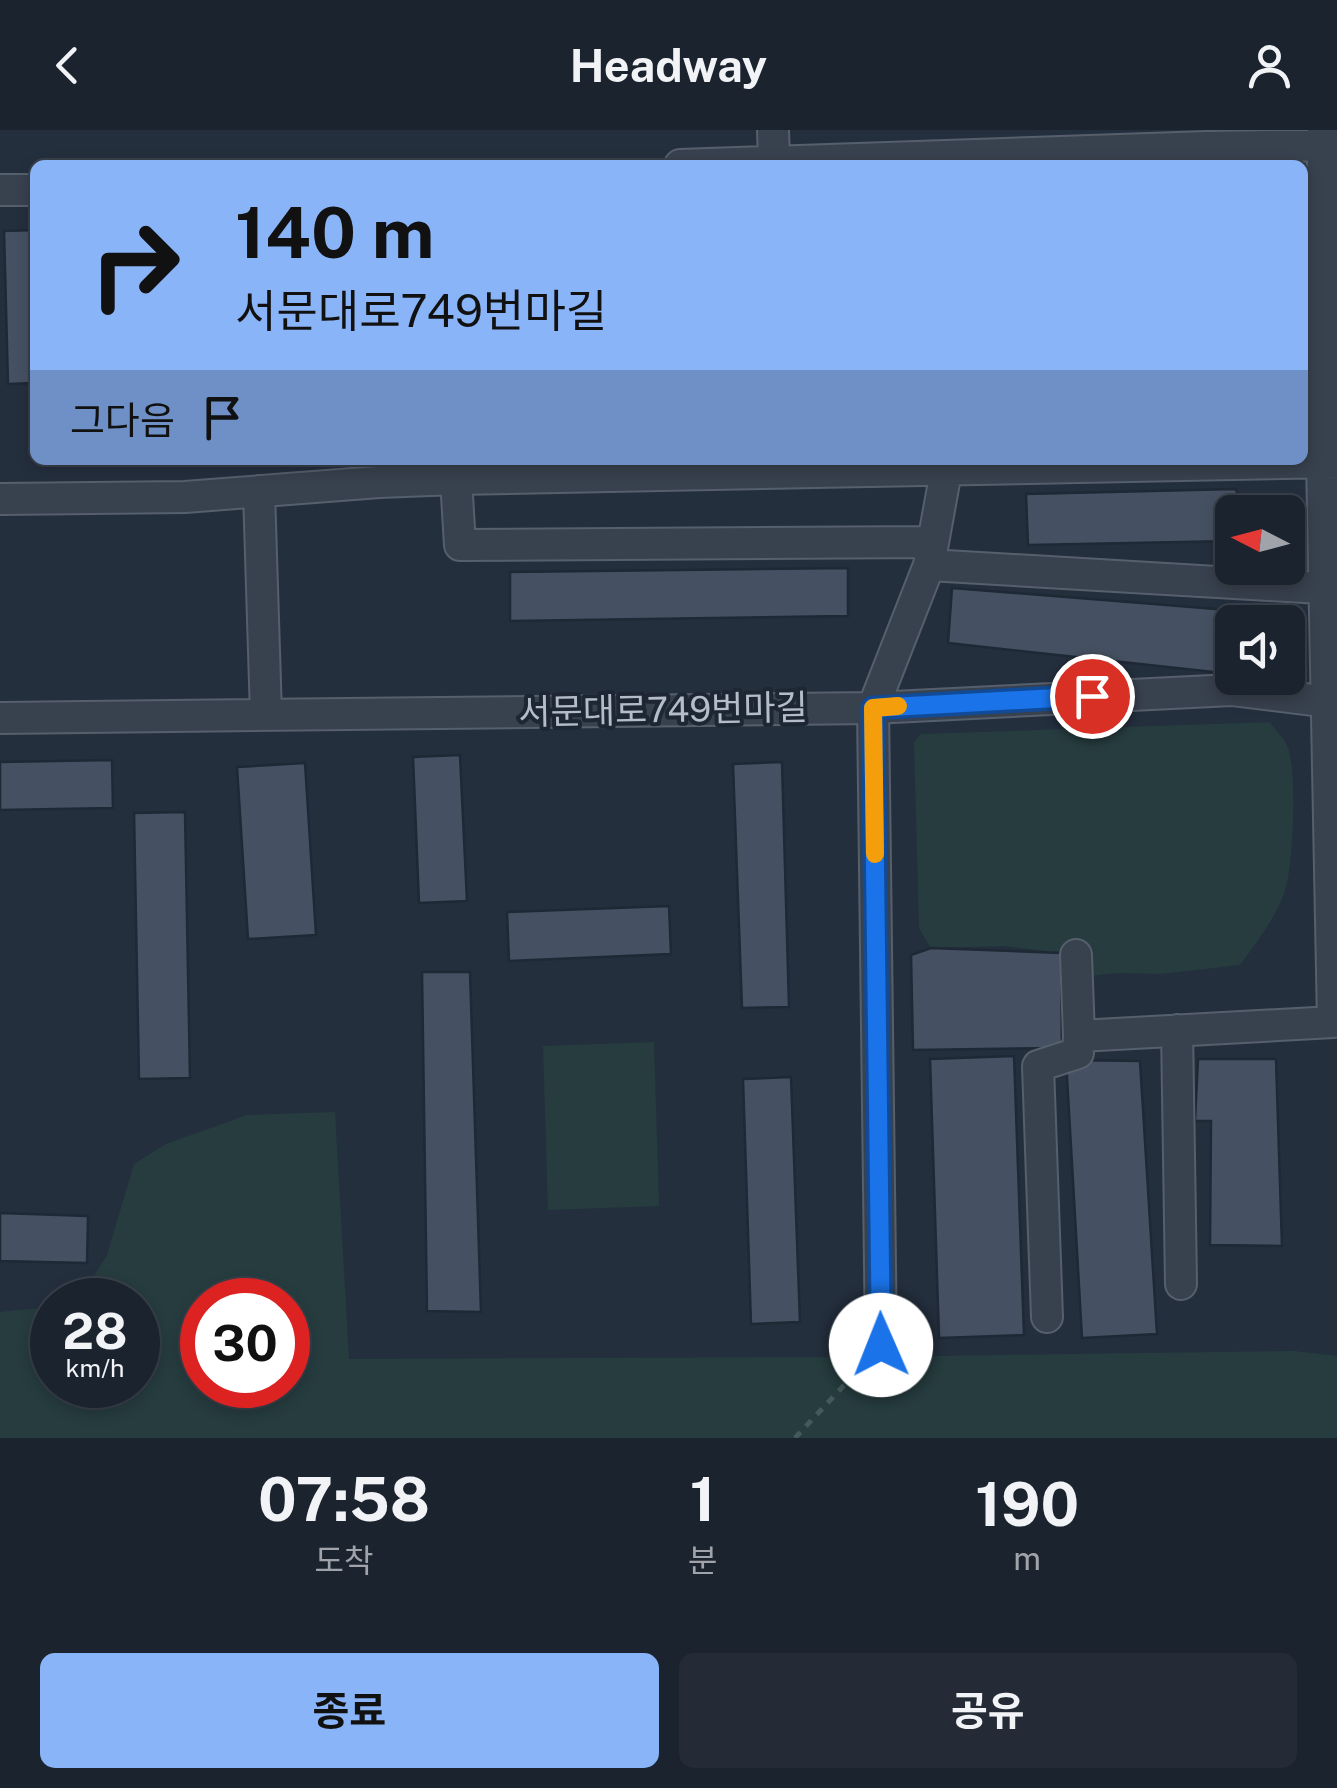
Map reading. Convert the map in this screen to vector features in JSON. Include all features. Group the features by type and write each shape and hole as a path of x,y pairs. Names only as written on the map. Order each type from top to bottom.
{"street":[{"path":"773,130 774,160"},
{"path":"947,160 1328,140 1334,1022 1079,1036"},
{"path":"0,190 30,190"},
{"path":"0,499 159,498 379,482 723,467 873,465"},
{"path":"881,1345 873,708 931,554 948,465"},
{"path":"456,479 460,545 931,554 1331,589"},
{"path":"259,490 266,716"},
{"name":"서문대로749번마길","path":"0,718 873,708 1232,690 1331,702"},
{"path":"1047,1317 1038,1066 1078,1053 1076,954"},
{"path":"1176,1030 1181,1284"}],"path":[{"path":"795,1438 881,1345"}],"green space":[{"path":"1270,722 1287,745 1291,760 1289,870 1274,916 1240,965 1161,974 1089,976 1076,955 1005,946 931,948 919,928 914,742 921,734"},
{"path":"654,1042 659,1206 548,1210 543,1046"},
{"path":"335,1112 349,1359 1294,1351 1337,1356 1337,1438 0,1438 0,1312 30,1309 30,1408 160,1408 160,1278 93,1278 107,1255 134,1164 166,1144 247,1115"}],"building":[{"path":"30,230 30,383 8,384 4,231"},
{"path":"1236,489 1238,495 1215,495 1215,541 1028,545 1026,494"},
{"path":"848,568 848,616 510,621 510,572"},
{"path":"952,588 1215,609 1215,672 948,643"},
{"path":"460,755 467,901 419,903 413,757"},
{"path":"112,760 113,808 0,810 0,762"},
{"path":"782,762 789,1007 742,1008 733,764"},
{"path":"305,763 316,935 248,939 237,767"},
{"path":"185,812 190,1078 139,1079 134,813"},
{"path":"669,906 671,954 509,961 507,912"},
{"path":"931,948 1061,953 1062,1048 913,1050 911,955"},
{"path":"422,972 470,972 481,1312 427,1311"},
{"path":"1014,1056 1024,1335 939,1338 930,1059"},
{"path":"1198,1059 1276,1059 1282,1246 1210,1245 1211,1121 1195,1121"},
{"path":"1066,1060 1140,1061 1157,1334 1082,1338"},
{"path":"791,1077 800,1322 751,1324 743,1079"},
{"path":"0,1213 88,1216 87,1263 0,1261"}],"slow traffic":[{"path":"875,854 873,708 898,706"}],"route":[{"path":"881,1345 873,708 1092,696"}]}
